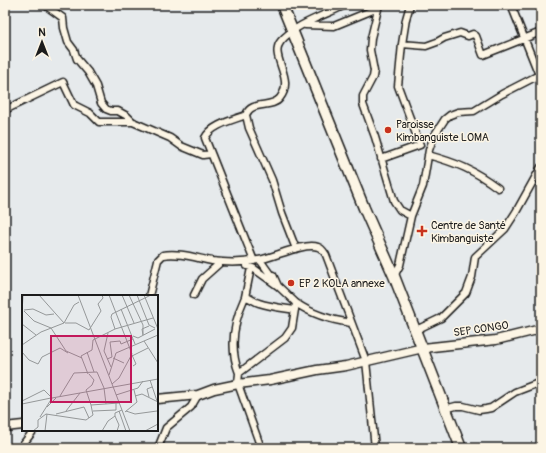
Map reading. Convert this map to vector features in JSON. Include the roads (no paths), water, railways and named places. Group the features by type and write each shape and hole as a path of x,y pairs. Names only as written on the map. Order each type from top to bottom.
{"main road":[{"path":"282,5 364,208 416,330 461,448"}],"street":[{"path":"45,5 63,18 68,42 74,50 77,59 88,72 96,86 101,103 106,109 118,111 134,122 170,138 181,146 203,155 211,154"},
{"path":"278,286 274,276 257,261 205,138 207,134 223,123 246,115 247,111 256,106 276,102 280,99 285,89 285,78 277,54 281,41 292,30 345,5"},
{"path":"381,159 420,145 398,86 402,44 410,5"},
{"path":"394,276 400,264 410,216 423,186 428,155 434,136 439,127 450,115 458,112 474,111 502,94 540,76 511,5"},
{"path":"303,25 334,26 349,21 379,6"},
{"path":"379,6 370,50 374,71 373,77 363,96 363,104 394,202 400,210 410,216"},
{"path":"402,44 426,46 460,33 468,36 473,34 476,36 483,55 541,32"},
{"path":"5,110 63,82 74,105 90,113 99,122 134,122"},
{"path":"246,115 252,135 272,180 282,213 296,249"},
{"path":"428,155 453,162 470,170 498,188"},
{"path":"416,330 441,318 466,293 472,277 475,257 505,229 541,167"},
{"path":"149,295 158,260 163,255 175,254 221,262 257,261 296,249 317,246 324,251 366,361 376,448"},
{"path":"194,295 202,279 221,262"},
{"path":"239,262 278,286 296,303 305,309 332,320 351,323"},
{"path":"251,268 238,315 233,348 235,364 239,373 238,384 261,448"},
{"path":"244,297 248,297 260,304 295,310"},
{"path":"239,373 285,338 292,328 296,303"},
{"name":"SEP CONGO","path":"158,398 198,395 214,389 346,366 423,348 496,340 541,329"},
{"path":"445,409 456,406 479,410 491,408 514,392 541,382"},
{"path":"158,448 166,428 191,407 198,395"},
{"path":"6,429 22,425"},
{"path":"20,448 33,431"}],"place":[{"name":"Paroisse Kimbanguiste LOMA","path":"388,130"},
{"name":"Centre de Santé Kimbanguiste","path":"422,231"},
{"name":"EP 2 KOLA annexe","path":"291,283"}]}
